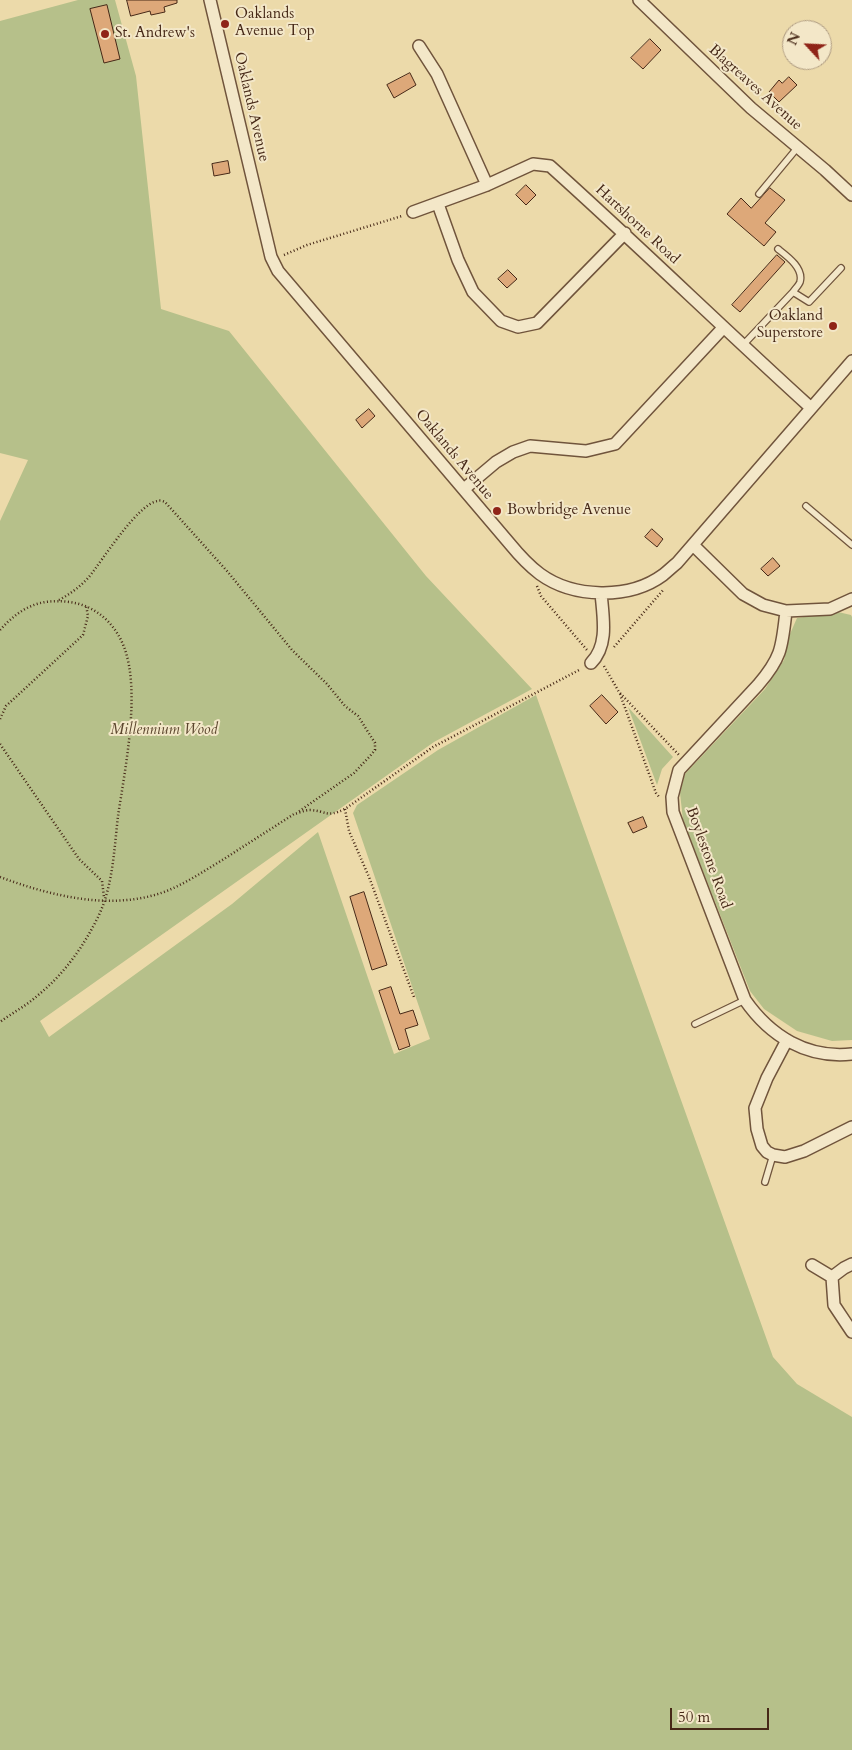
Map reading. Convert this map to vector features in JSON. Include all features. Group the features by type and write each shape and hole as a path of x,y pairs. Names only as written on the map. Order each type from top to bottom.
{"street":[{"name":"Oaklands Avenue","path":"210,0 272,260 278,272 528,564 541,575 559,585 588,593 625,591 662,576 693,545 810,407 852,361"},
{"name":"Blagreaves Avenue","path":"639,0 751,108 825,170 852,196"},
{"path":"419,46 437,74 487,185"},
{"name":"Hartshorne Road","path":"413,212 487,185 533,164 550,166 810,407"},
{"path":"438,204 458,260 473,292 501,321 518,327 537,323 625,234"},
{"path":"464,489 496,462 513,452 530,446 586,451 615,444 723,328"},
{"path":"693,545 743,594 762,605 786,611 830,609 852,600"},
{"path":"594,661 602,646 603,619 601,593"},
{"name":"Boylestone Road","path":"786,611 782,646 770,671 679,770 672,797 674,812 745,1000 770,1028 787,1040 822,1054 852,1054"},
{"path":"787,1040 766,1078 755,1108 757,1129 762,1146 773,1155 785,1157 804,1151 852,1127"},
{"path":"832,1277 852,1264"},
{"path":"812,1265 832,1277"},
{"path":"832,1277 834,1305 852,1332"}],"lane":[{"path":"758,194 798,147"},
{"path":"742,345 793,292 800,282 796,265 778,248"},
{"path":"793,292 808,302 841,268"},
{"path":"806,506 852,545"},
{"path":"695,1024 745,1000"},
{"path":"765,1182 773,1155"}],"path":[{"path":"272,260 315,242 373,226 413,212"},
{"path":"0,876 45,891 82,898 104,900 135,899 164,892 180,885 294,814 354,773 375,750 375,744 358,716 345,706 327,684 292,650 227,571 165,502 157,501 148,505 124,530 89,577 75,591 59,600"},
{"path":"528,564 541,596 590,653 594,661"},
{"path":"613,647 669,584"},
{"path":"0,630 27,606 54,600 82,603 100,613 115,629 125,648 131,680 129,740 110,880 98,918 87,938 60,976 36,997 0,1022"},
{"path":"0,719 6,706 83,636 88,616 86,605"},
{"path":"294,814 309,810 335,814 345,809 433,747 594,661 601,661 619,692 656,793 674,812"},
{"path":"619,692 678,754 687,760"},
{"path":"0,744 79,858 102,881 104,900"},
{"path":"345,809 349,831 369,877 414,997"}],"green space":[{"name":"Millennium Wood","path":"78,0 115,0 136,76 161,309 229,331 426,576 532,689 434,742 40,1021 49,1037 232,904 318,832 394,1054 430,1039 353,813 357,805 438,750 536,695 773,1357 797,1384 852,1417 852,1750 0,1750 0,521 28,460 0,453 0,21"},
{"path":"838,612 851,615 852,617 852,1040 832,1041 797,1031 764,1009 750,991 683,820 680,793 685,774 765,689 784,660 790,634 797,618"},
{"path":"628,707 673,757 662,769 657,785"}],"building":[{"path":"127,0 177,0 177,3 164,7 165,12 151,15 150,11 131,16"},
{"name":"St. Andrew's","path":"107,5 120,59 104,63 90,9"},
{"path":"650,39 661,50 643,69 631,58"},
{"path":"410,73 416,85 394,98 387,85"},
{"path":"789,77 797,85 779,102 769,92 779,80 782,83"},
{"path":"228,161 230,173 214,176 212,164"},
{"path":"526,185 536,195 526,205 516,195"},
{"path":"770,188 785,200 765,223 776,232 764,246 727,214 741,198 751,208"},
{"path":"777,255 785,262 740,312 732,305"},
{"path":"508,270 517,279 507,288 498,279"},
{"path":"369,409 375,416 362,428 356,420"},
{"path":"652,529 663,539 657,547 645,537"},
{"path":"773,558 780,566 768,576 761,569"},
{"path":"602,695 618,712 606,724 590,706"},
{"path":"643,817 647,827 633,833 628,823"},
{"path":"364,892 387,965 372,970 350,897"},
{"path":"391,987 400,1014 413,1010 418,1025 405,1029 410,1046 399,1050 379,991"}],"place":[{"name":"Oaklands Avenue Top","path":"225,24"},
{"name":"St. Andrew's","path":"105,34"},
{"name":"Oakland Superstore","path":"833,326"},
{"name":"Bowbridge Avenue","path":"497,511"}]}
